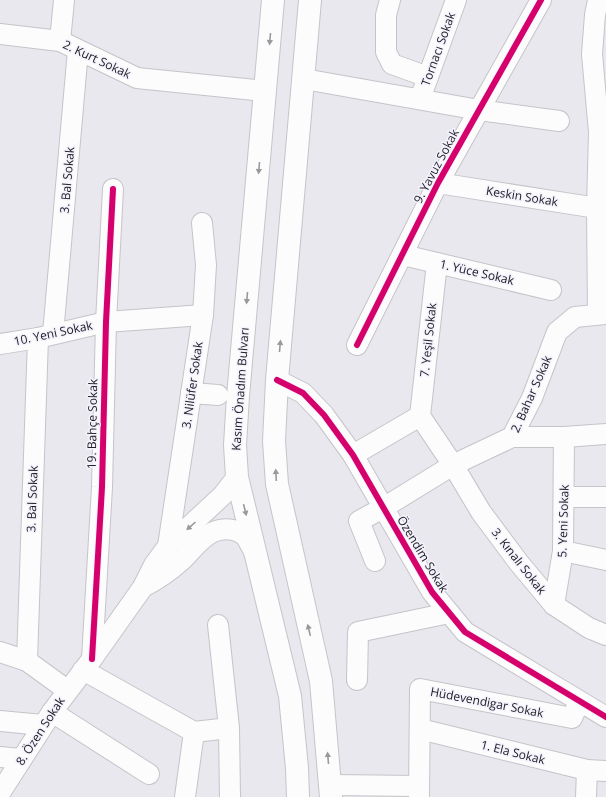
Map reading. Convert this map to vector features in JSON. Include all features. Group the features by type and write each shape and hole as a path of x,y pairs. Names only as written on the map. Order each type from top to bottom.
{"main road":[{"name":"Kasım Önadım Bulvarı","path":"273,0 235,445 237,477 290,696 298,768 298,797"},
{"path":"310,0 277,380 274,441 277,484 321,681 331,791"}],"street":[{"path":"60,41 64,0"},
{"path":"390,0 386,15 386,52 392,64 428,77"},
{"name":"Tornacı Sokak","path":"420,99 456,0"},
{"name":"9. Yavuz Sokak","path":"357,345 438,183 541,0"},
{"path":"598,0 595,15 599,54 602,132 602,314"},
{"name":"2. Kurt Sokak","path":"0,34 60,41 137,78 265,91"},
{"name":"3. Bal Sokak","path":"27,661 45,336 78,50"},
{"path":"304,79 479,110 559,121"},
{"name":"Keskin Sokak","path":"438,183 602,208"},
{"name":"19. Bahçe Sokak","path":"88,664 102,487 106,322 113,189"},
{"name":"3. Nilüfer Sokak","path":"168,546 203,315 206,265 202,223"},
{"name":"1. Yüce Sokak","path":"403,255 551,290"},
{"name":"7. Yeşil Sokak","path":"420,416 437,263"},
{"name":"2. Bahar Sokak","path":"375,561 359,521 453,466 512,437 532,398 557,332 575,317 602,314"},
{"name":"10. Yeni Sokak","path":"0,344 45,336 106,322 203,315"},
{"name":"Özendim Sokak","path":"277,380 303,393 324,415 353,455 432,592 465,632 606,717"},
{"path":"191,393 218,395"},
{"path":"353,455 420,416 453,466"},
{"path":"512,437 564,437 606,434"},
{"name":"5. Yeni Sokak","path":"554,605 563,551 565,496 564,437"},
{"name":"3. Kınalı Sokak","path":"453,466 481,512 519,563 554,605 589,628 606,635"},
{"name":"8. Özen Sokak","path":"0,793 47,719 143,587 154,565 168,546 223,495 237,477"},
{"path":"565,496 606,497"},
{"name":"8. Özen Sokak","path":"143,587 159,578 175,566 200,541 214,530 227,529 238,531 245,536 256,554"},
{"path":"563,551 606,560"},
{"path":"357,680 358,632 449,613"},
{"path":"218,625 229,728 230,797"},
{"path":"0,652 27,661 67,690"},
{"path":"88,664 194,732 229,728"},
{"name":"Hüdevendigar Sokak","path":"419,791 420,689 572,718 579,702"},
{"path":"0,721 47,719 149,774"},
{"name":"1. Ela Sokak","path":"420,729 596,770"},
{"path":"185,797 194,732"},
{"path":"0,757 21,759"},
{"path":"586,797 596,770"},
{"path":"331,791 419,791"}],"cycle path":[{"path":"357,345 438,183 541,0"},
{"path":"92,659 102,487 106,322 113,189"},
{"path":"277,380 303,393 324,415 353,455 432,592 465,632 606,717"}]}
